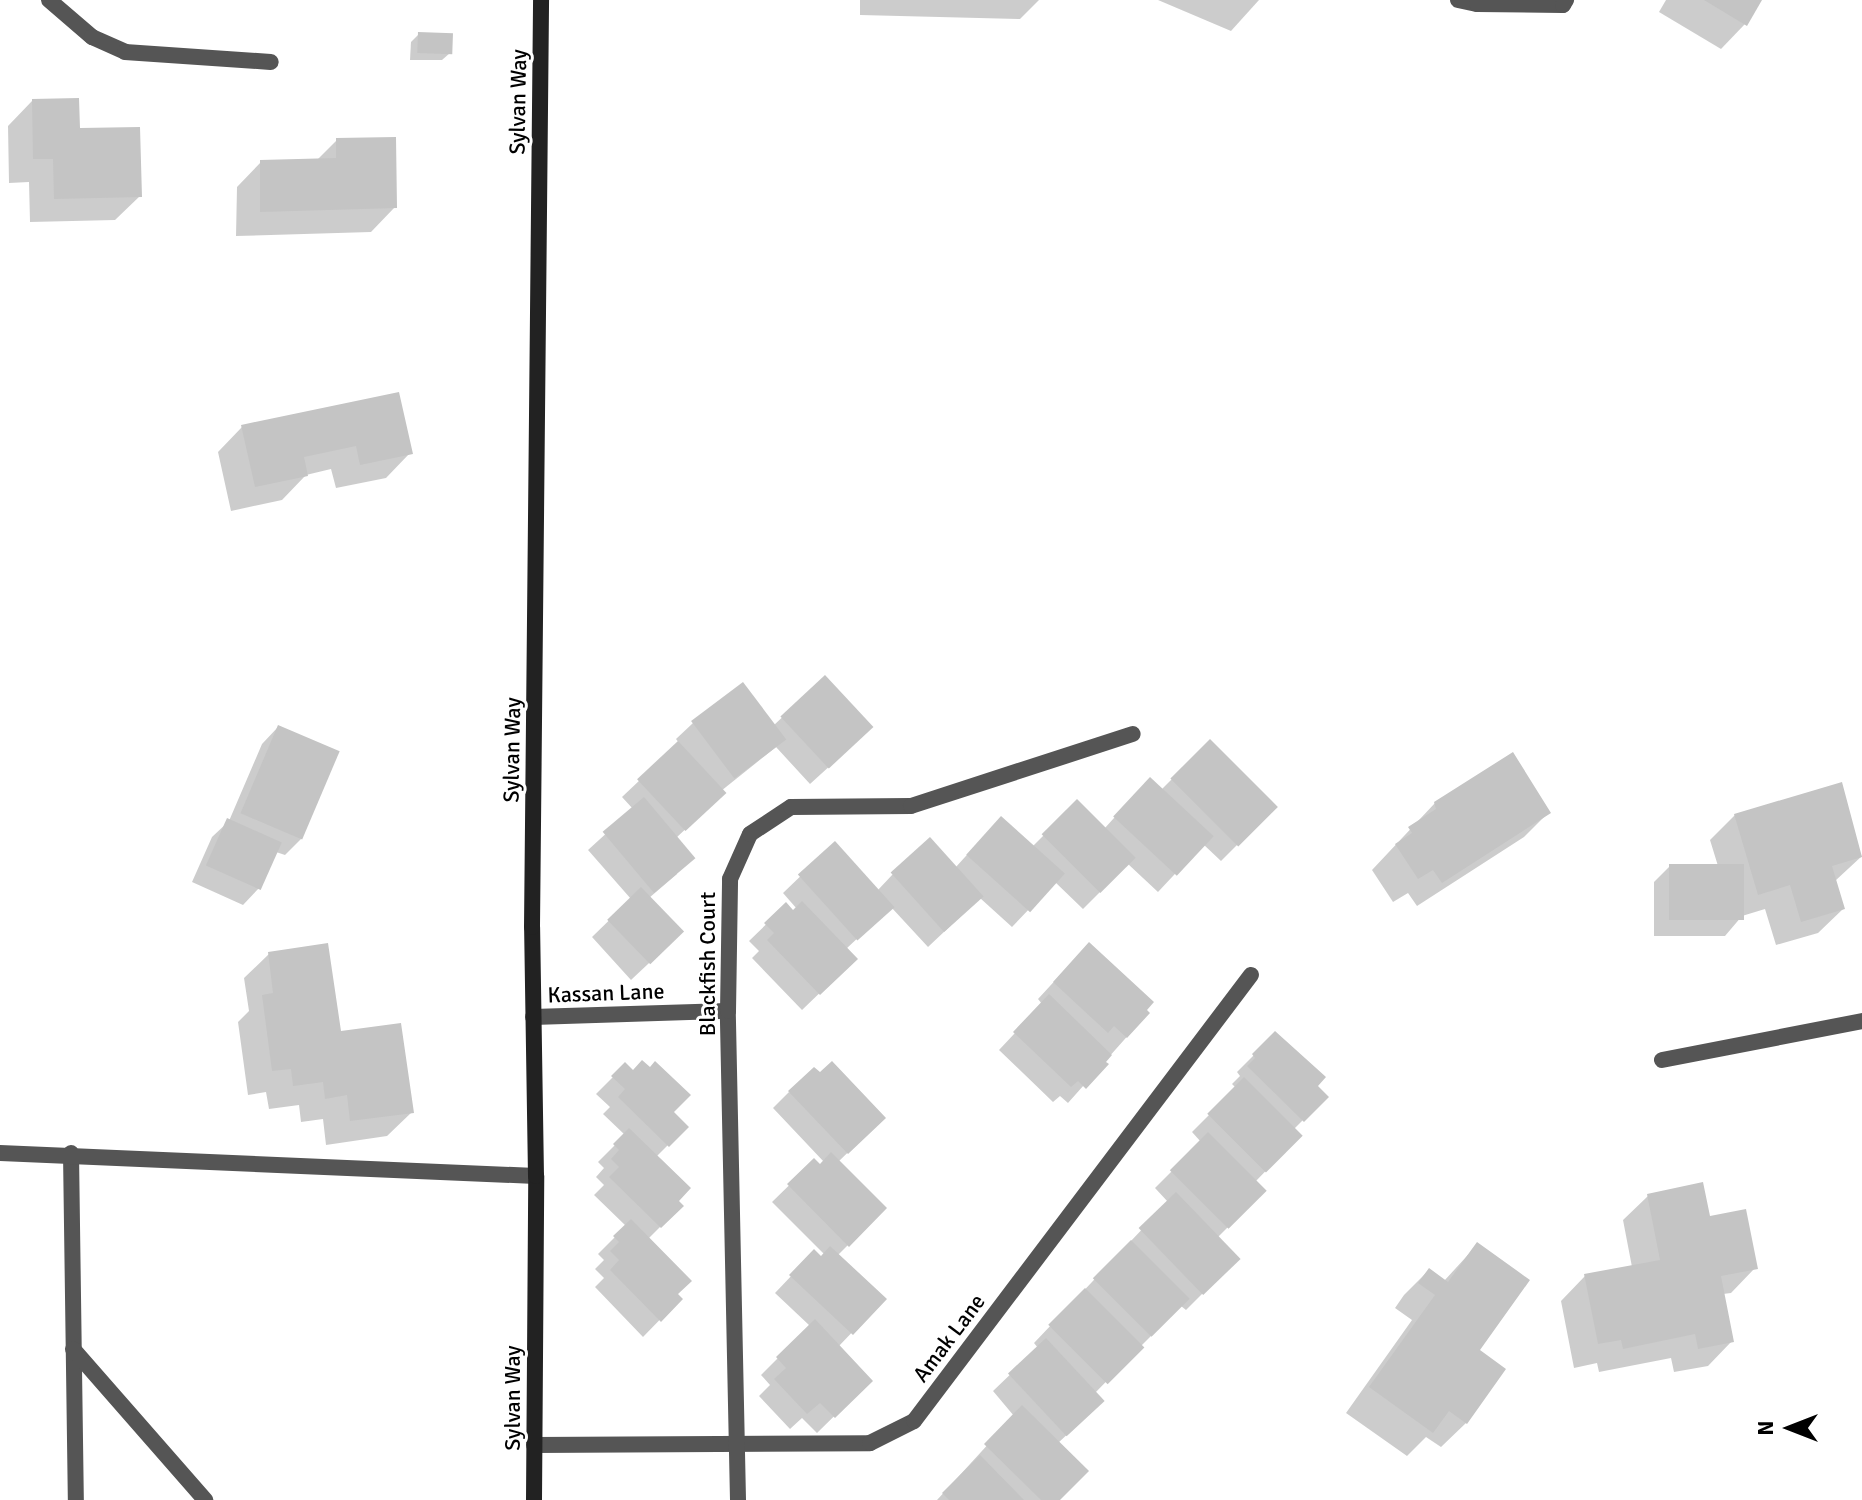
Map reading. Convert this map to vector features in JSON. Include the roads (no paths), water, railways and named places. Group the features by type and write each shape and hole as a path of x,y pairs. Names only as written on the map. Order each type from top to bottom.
{"main road":[{"name":"Sylvan Way","path":"534,1500 536,1176 533,1017 541,0"}],"street":[{"path":"49,0 92,37 125,52 271,62"},
{"path":"1458,0 1477,4 1549,5 1563,5 1566,0"},
{"name":"Blackfish Court","path":"738,1500 728,1011 730,879 750,834 791,807 911,806 1133,734"},
{"name":"Amak Lane","path":"534,1445 738,1441 870,1443 914,1421 1251,975"},
{"name":"Kassan Lane","path":"533,1017 728,1011"},
{"path":"1662,1060 1862,1021"},
{"path":"0,1153 71,1153 536,1176"},
{"path":"71,1153 76,1500"},
{"path":"73,1349 205,1500"}]}
